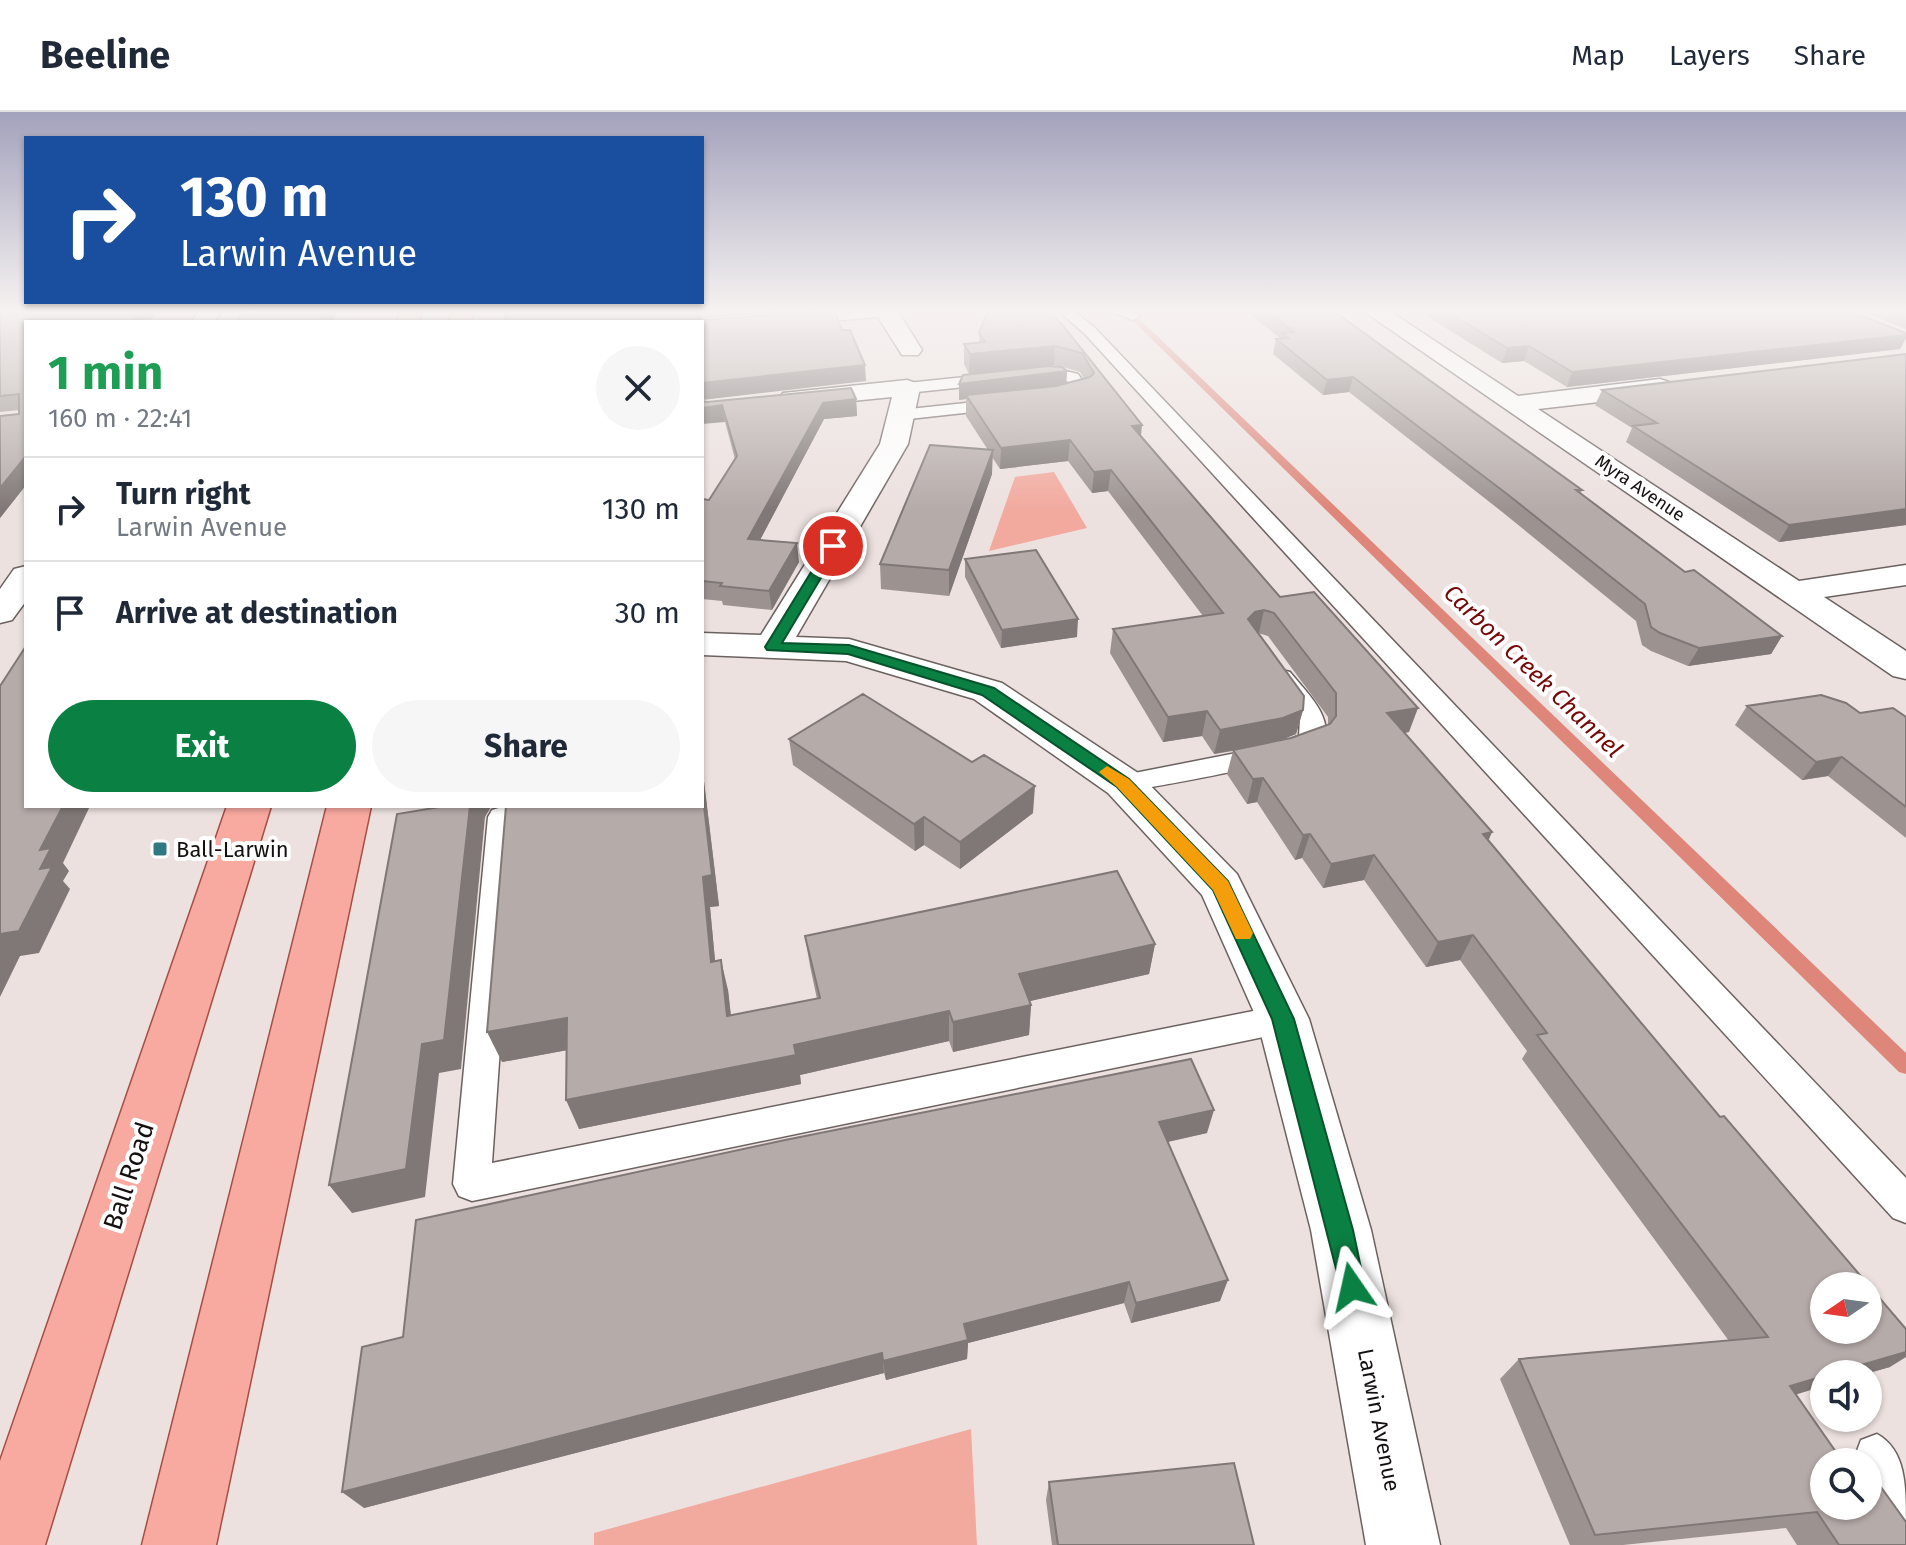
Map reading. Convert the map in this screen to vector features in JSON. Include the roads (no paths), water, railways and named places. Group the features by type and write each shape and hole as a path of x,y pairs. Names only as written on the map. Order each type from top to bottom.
{"main road":[{"name":"Ball Road","path":"8,1545 248,808"},
{"path":"179,1545 349,808"}],"street":[{"name":"Myra Avenue","path":"1474,377 1906,668"},
{"path":"1515,404 1687,384"},
{"path":"771,402 904,401 894,444 772,647"},
{"path":"1793,592 1906,575"},
{"name":"Larwin Avenue","path":"704,644 849,650 988,691 1123,783 1221,886 1283,1019 1341,1230 1403,1545"}],"lane":[{"path":"904,401 1040,377"},
{"path":"904,401 1031,401 1082,391 1074,377"},
{"path":"1133,377 1906,1205"},
{"path":"1123,783 1283,752 1312,740 1313,719 1267,656"},
{"path":"502,817 472,1184 1283,1019"},
{"path":"1882,1463 1906,1499"}],"waterway":[{"name":"Carbon Creek Channel","path":"1195,377 1906,1066"}],"place":[{"name":"Ball-Larwin","path":"160,849"}]}
